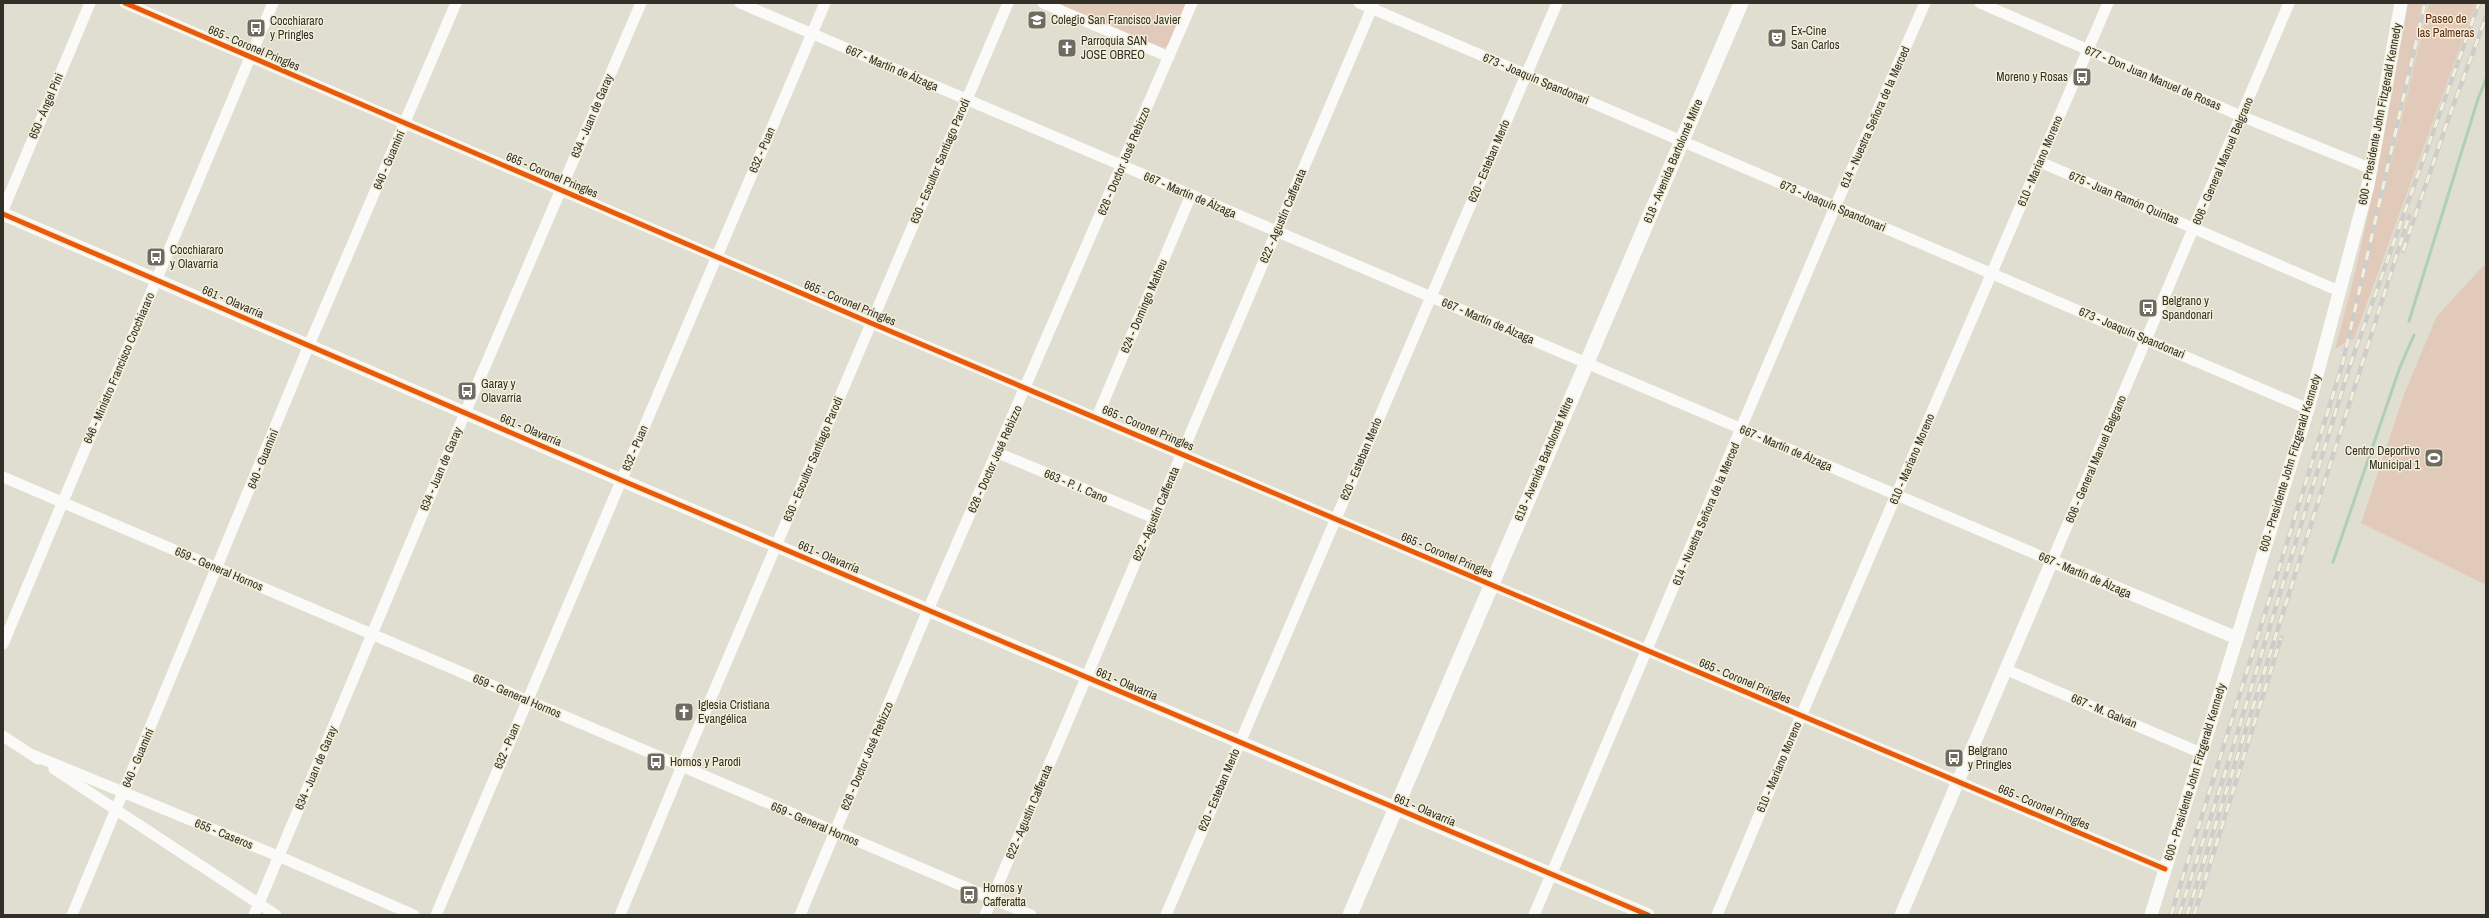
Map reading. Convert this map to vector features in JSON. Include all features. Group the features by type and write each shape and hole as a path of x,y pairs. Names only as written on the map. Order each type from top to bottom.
{"main road":[{"name":"618 - Avenida Bartolomé Mitre","path":"1350,915 1585,362 1682,142 1741,3"}],"street":[{"name":"650 - Ángel Pini","path":"3,210 90,3"},
{"name":"665 - Coronel Pringles","path":"125,3 1026,389 1097,417 2165,869"},
{"name":"646 - Ministro Francisco Cocchiararo","path":"3,644 273,3"},
{"name":"640 - Guaminí","path":"72,915 309,345 456,3"},
{"name":"634 - Juan de Garay","path":"254,915 465,413 641,3"},
{"name":"667 - Martín de Álzaga","path":"740,3 2052,561 2237,638"},
{"name":"632 - Puan","path":"436,915 526,700 824,3"},
{"name":"630 - Escultor Santiago Parodi","path":"620,915 682,766 1008,3"},
{"path":"1044,3 1169,57"},
{"name":"626 - Doctor José Rebizzo","path":"800,915 928,610 1026,389 1192,3"},
{"name":"673 - Joaquín Spandonari","path":"1359,3 1373,6 1682,142 2308,409"},
{"name":"620 - Esteban Merlo","path":"1166,915 1557,3"},
{"name":"614 - Nuestra Señora de la Merced","path":"1534,915 1742,429 1835,207 1925,3"},
{"name":"677 - Don Juan Manuel de Rosas","path":"1980,3 2241,116 2372,169"},
{"name":"610 - Mariano Moreno","path":"1717,915 1896,494 2108,3"},
{"name":"606 - General Manuel Belgrano","path":"1901,915 2007,670 2289,3"},
{"name":"600 - Presidente John Fitzgerald Kennedy","path":"2151,915 2308,409 2372,169 2401,3"},
{"name":"622 - Agustín Cafferata","path":"985,915 1373,6"},
{"name":"675 - Juan Ramón Quintas","path":"2040,162 2339,291"},
{"name":"624 - Domingo Matheu","path":"1097,417 1191,195"},
{"name":"661 - Olavarría","path":"3,214 621,480 1648,915"},
{"name":"663 - P. I. Cano","path":"998,453 1154,518"},
{"name":"659 - General Hornos","path":"3,477 1032,915"},
{"name":"667 - M. Galván","path":"2007,670 2201,753"},
{"path":"3,736 276,915"},
{"name":"655 - Caseros","path":"33,755 278,856 414,915"}],"green space":[{"path":"1055,3 1186,3 1170,43 1164,48"},
{"name":"Paseo de las Palmeras","path":"2408,3 2422,3 2396,136 2346,342 2335,349 2347,306 2367,220 2385,133"},
{"name":"Paseo de las Palmeras","path":"2429,3 2476,3 2354,339 2349,341"},
{"name":"Centro Deportivo Municipal 1","path":"2486,263 2486,585 2361,523 2404,394 2437,316"}],"waterway":[{"path":"2409,321 2478,99 2486,79"},
{"path":"2333,562 2400,367 2414,335"}],"railway":[{"path":"2171,915 2342,366 2425,3"},
{"path":"2179,915 2227,767 2349,368 2479,3"},
{"path":"2403,251 2449,117 2486,17"},
{"path":"2187,915 2409,216"},
{"path":"2194,915 2281,638"}],"cycle path":[{"path":"125,3 871,323 2165,869"},
{"path":"3,214 621,480 1648,915"}],"place":[{"name":"Colegio San Francisco Javier","path":"1037,20"},
{"name":"Cocchiararo y Pringles","path":"256,28"},
{"name":"Ex-Cine San Carlos","path":"1777,38"},
{"name":"Parroquia SAN JOSE OBREO","path":"1067,48"},
{"name":"Moreno y Rosas","path":"2082,77"},
{"name":"Cocchiararo y Olavarría","path":"156,257"},
{"name":"Belgrano y Spandonari","path":"2148,308"},
{"name":"Garay y Olavarría","path":"467,391"},
{"name":"Centro Deportivo Municipal 1","path":"2434,458"},
{"name":"Iglesia Cristiana Evangélica","path":"684,712"},
{"name":"Belgrano y Pringles","path":"1954,758"},
{"name":"Hornos y Parodi","path":"656,762"},
{"name":"Hornos y Cafferatta","path":"969,895"}]}
